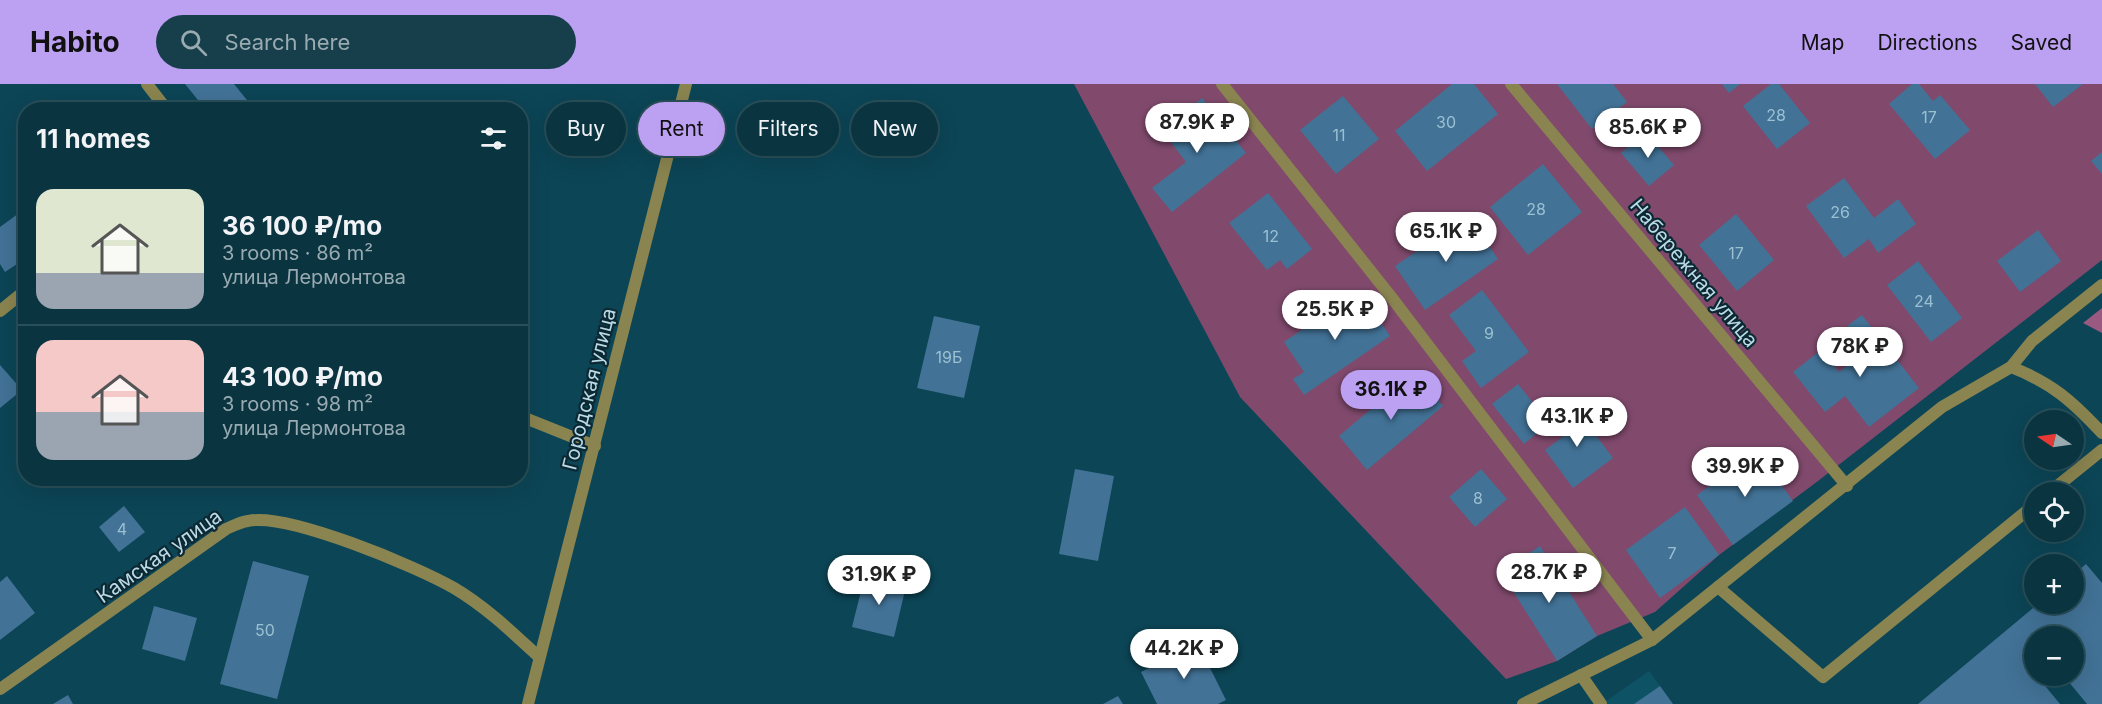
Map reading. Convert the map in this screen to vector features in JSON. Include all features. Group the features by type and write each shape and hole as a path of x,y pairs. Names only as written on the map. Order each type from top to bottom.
{"street":[{"path":"147,84 162,102"},
{"name":"Городская улица","path":"528,704 596,446 686,84"},
{"path":"1222,84 1392,298 1652,640"},
{"name":"Набережная улица","path":"1511,84 1846,486"},
{"path":"1523,704 1652,640 1942,407 2011,367 2032,341 2102,285"},
{"path":"0,311 18,296"},
{"path":"2011,367 2031,374 2068,397 2102,433"},
{"path":"528,419 596,446"},
{"path":"2062,482 2102,450"},
{"path":"1718,587 1822,677 2024,513"},
{"name":"Камская улица","path":"0,689 226,529 249,520 272,522 349,542 454,588 495,616 539,657"},
{"path":"1581,675 1601,704"}],"shaded area":[{"path":"1074,84 2102,84 2102,260 1719,555 1655,612 1597,636 1557,661 1506,679 1240,397"},
{"path":"2102,308 2102,333 2083,323"},
{"path":"1649,671 1673,704 1602,704"}],"building":[{"path":"185,84 234,84 249,102 200,102"},
{"path":"1452,84 1474,84 1498,114 1427,171 1395,131"},
{"path":"1557,84 1613,84 1627,102 1592,129"},
{"path":"1722,84 1740,84 1729,93"},
{"path":"1771,84 1779,84 1810,123 1777,149 1743,106"},
{"path":"1912,84 1919,84 1933,101 1940,95 1970,130 1935,159 1889,104"},
{"path":"2035,84 2083,84 2053,107"},
{"path":"1343,96 1379,139 1336,174 1300,130"},
{"path":"1202,98 1246,153 1172,212 1152,188 1186,162 1162,131"},
{"path":"1646,132 1674,165 1649,186 1621,153"},
{"path":"2102,152 2102,174 2091,161"},
{"path":"1543,164 1582,212 1528,255 1490,207"},
{"path":"1844,178 1874,218 1898,199 1916,224 1878,253 1869,239 1844,258 1806,206"},
{"path":"1268,193 1312,249 1287,269 1280,260 1267,270 1229,223"},
{"path":"18,214 18,263 5,272 0,264 0,227"},
{"path":"1736,214 1774,260 1737,291 1699,245"},
{"path":"1468,216 1498,259 1425,310 1395,266"},
{"path":"2038,230 2061,261 2020,292 1997,261"},
{"path":"1918,261 1962,318 1931,342 1887,285"},
{"path":"1482,290 1529,352 1481,388 1462,361 1476,351 1449,315"},
{"path":"1359,291 1390,336 1304,395 1293,379 1304,372 1284,342"},
{"path":"1862,315 1919,388 1869,427 1845,396 1825,412 1793,372 1821,350 1839,372 1866,351 1847,326"},
{"path":"934,316 980,326 964,398 917,388"},
{"path":"0,365 18,385 18,393 0,408"},
{"path":"1415,372 1443,406 1367,470 1339,436"},
{"path":"1518,384 1549,423 1524,444 1492,404"},
{"path":"1571,402 1613,458 1573,488 1545,450 1568,433 1555,414"},
{"path":"1757,452 1793,501 1733,545 1697,495"},
{"path":"1075,469 1114,476 1098,561 1059,554"},
{"path":"1481,469 1507,499 1475,527 1449,497"},
{"path":"124,506 145,532 119,552 99,527"},
{"path":"1685,507 1719,555 1660,598 1626,550"},
{"path":"1540,546 1597,636 1557,661 1501,572"},
{"path":"253,561 309,576 277,699 220,684"},
{"path":"2086,564 2102,583 2102,704 2087,704 2072,686 2084,686 2084,626 2024,626 2024,686 2047,686 2060,704 1918,704 2026,614 2084,614 2084,566"},
{"path":"865,575 906,586 894,637 852,627"},
{"path":"7,576 35,613 0,640 0,582"},
{"path":"154,606 197,618 185,661 142,649"},
{"path":"1198,644 1226,700 1218,704 1157,704 1141,672"},
{"path":"1660,686 1673,704 1634,704"},
{"path":"68,695 73,704 53,704"},
{"path":"1118,696 1123,704 1103,704"}]}
